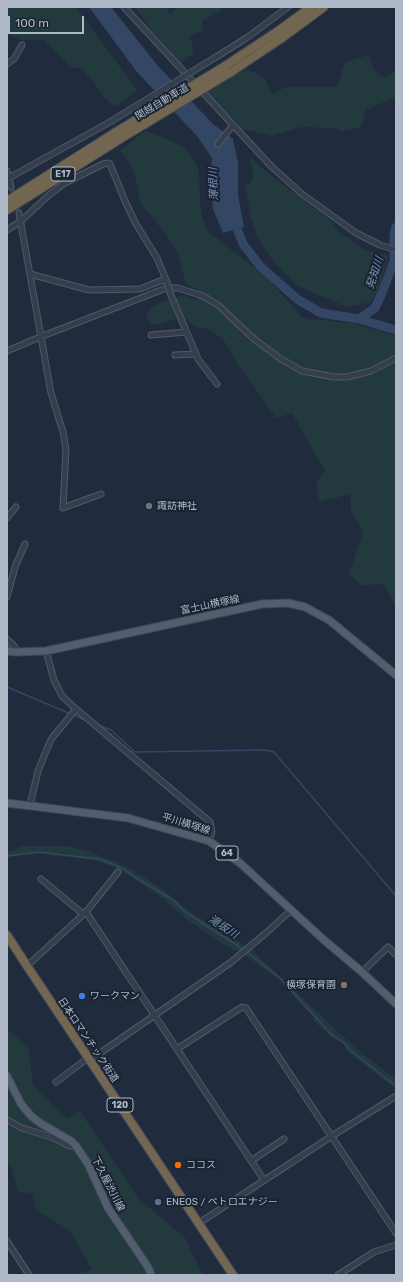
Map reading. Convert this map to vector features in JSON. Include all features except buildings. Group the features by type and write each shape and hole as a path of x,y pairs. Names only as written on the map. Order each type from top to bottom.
{"highway":[{"name":"関越自動車道","path":"228,69 311,7"},
{"name":"関越自動車道","path":"7,201 282,38 324,7"},
{"name":"関越自動車道","path":"7,211 118,135"},
{"name":"日本ロマンチック街道","path":"7,935 233,1275"}],"main road":[{"name":"富士山横塚線","path":"7,651 46,651 262,604 288,603 306,607 329,620 396,675"},
{"name":"平川横塚線","path":"7,803 128,818 209,841 240,863 396,1004"},
{"name":"下久屋渋川線","path":"7,1076 21,1104 31,1116 40,1123 72,1141 76,1146 88,1164 108,1208 148,1267 151,1275"}],"street":[{"path":"124,7 271,166 302,194 356,233 380,245 396,250"},
{"path":"8,178 110,122 216,57 288,7"},
{"path":"7,64 14,59 22,45"},
{"path":"218,144 233,125"},
{"path":"7,230 21,221 49,195 65,183 103,164 110,164 136,224 157,258 198,359 217,384"},
{"path":"7,171 11,187"},
{"path":"19,213 50,393 63,432 66,449 63,508 101,494"},
{"path":"30,274 89,290 140,289 160,281 166,281"},
{"path":"7,352 40,337 164,289 178,288 203,296 218,305 259,343 281,359 302,371 334,377 347,377 366,373 396,358"},
{"path":"151,335 186,332"},
{"path":"175,356 196,354"},
{"path":"7,518 16,507"},
{"path":"7,597 15,567 26,544"},
{"path":"7,639 15,647 16,652"},
{"path":"46,651 56,686 62,696 210,822 212,832 209,841"},
{"path":"30,805 38,771 49,744 76,709"},
{"path":"27,966 84,913 118,872"},
{"path":"41,879 84,913 155,1016 264,1180"},
{"path":"56,1082 84,1061 93,1058 155,1016 242,954 291,910"},
{"path":"362,972 388,947 395,954 396,953"},
{"path":"177,1049 244,1006 396,1233"},
{"path":"199,1223 396,1096"},
{"path":"7,1120 22,1128 54,1138 70,1146 76,1146"},
{"path":"251,1161 284,1139"},
{"path":"7,1241 29,1275"},
{"path":"338,1275 374,1252 396,1244"}],"green space":[{"path":"7,7 76,7 137,90 116,106 108,102 92,80 80,68 71,67 44,40 22,40 7,34"},
{"path":"135,7 166,7 170,14 180,7 221,7 221,11 202,21 203,30 190,37 194,53 181,63 150,29"},
{"path":"369,55 374,70 385,78 396,69 396,97 366,110 361,127 343,131 333,128 301,127 271,136 243,129 203,88 248,69 265,79 272,95 285,87 337,87 345,62"},
{"path":"145,131 168,139 183,147 193,158 199,172 200,201 202,215 207,231 265,276 303,318 355,324 396,336 396,607 384,584 361,585 349,574 363,532 351,510 350,494 319,502 316,483 325,471 292,413 276,418 238,364 223,339 207,328 195,327 186,319 172,320 162,324 151,324 146,315 154,306 169,299 184,296 197,300 199,290 186,284 179,258 173,245 143,207 133,170 120,150"},
{"path":"252,158 264,170 332,222 339,232 364,249 378,255 385,254 388,258 377,292 371,302 348,307 320,296 297,285 274,262 258,239 251,217 245,186 251,183 254,175 250,161"},
{"path":"22,846 68,846 85,850 124,865 161,888 195,915 251,949 351,1044 396,1080 396,1089 349,1053 343,1044 330,1036 315,1022 313,1017 279,980 240,952 226,946 208,934 185,918 161,897 119,869 94,860 39,854 7,857 7,852"},
{"path":"7,1029 28,1047 33,1085 68,1119 80,1111 138,1198 185,1238 203,1275 75,1275 92,1269 70,1231 35,1209 33,1193 18,1192 11,1167 7,1163"}],"water":[{"path":"89,7 111,7 158,66 213,124 233,139 238,163 238,195 244,227 223,233 213,209 210,185 212,158 197,136 137,72"}],"waterway":[{"name":"薄根川","path":"233,218 243,244 260,266 297,299 321,313 359,319 396,330"},
{"name":"発知川","path":"359,319 375,308 382,293 394,261 394,235 396,227"},
{"path":"7,687 85,720"},
{"path":"98,725 111,730 135,752 265,750 274,752 396,896"},
{"name":"滝坂川","path":"7,856 39,852 99,859 115,865 173,900 185,912 243,949"},
{"name":"滝坂川","path":"247,952 280,978 331,1034 343,1042 350,1050 396,1086"}],"tunnel":[{"path":"11,187 19,213"}],"place":[{"name":"諏訪神社","path":"149,506"},
{"name":"横塚保育園","path":"344,985"},
{"name":"ワークマン","path":"82,996"},
{"name":"ココス","path":"178,1165"},
{"name":"ENEOS / ペトロエナジー","path":"158,1202"}]}
